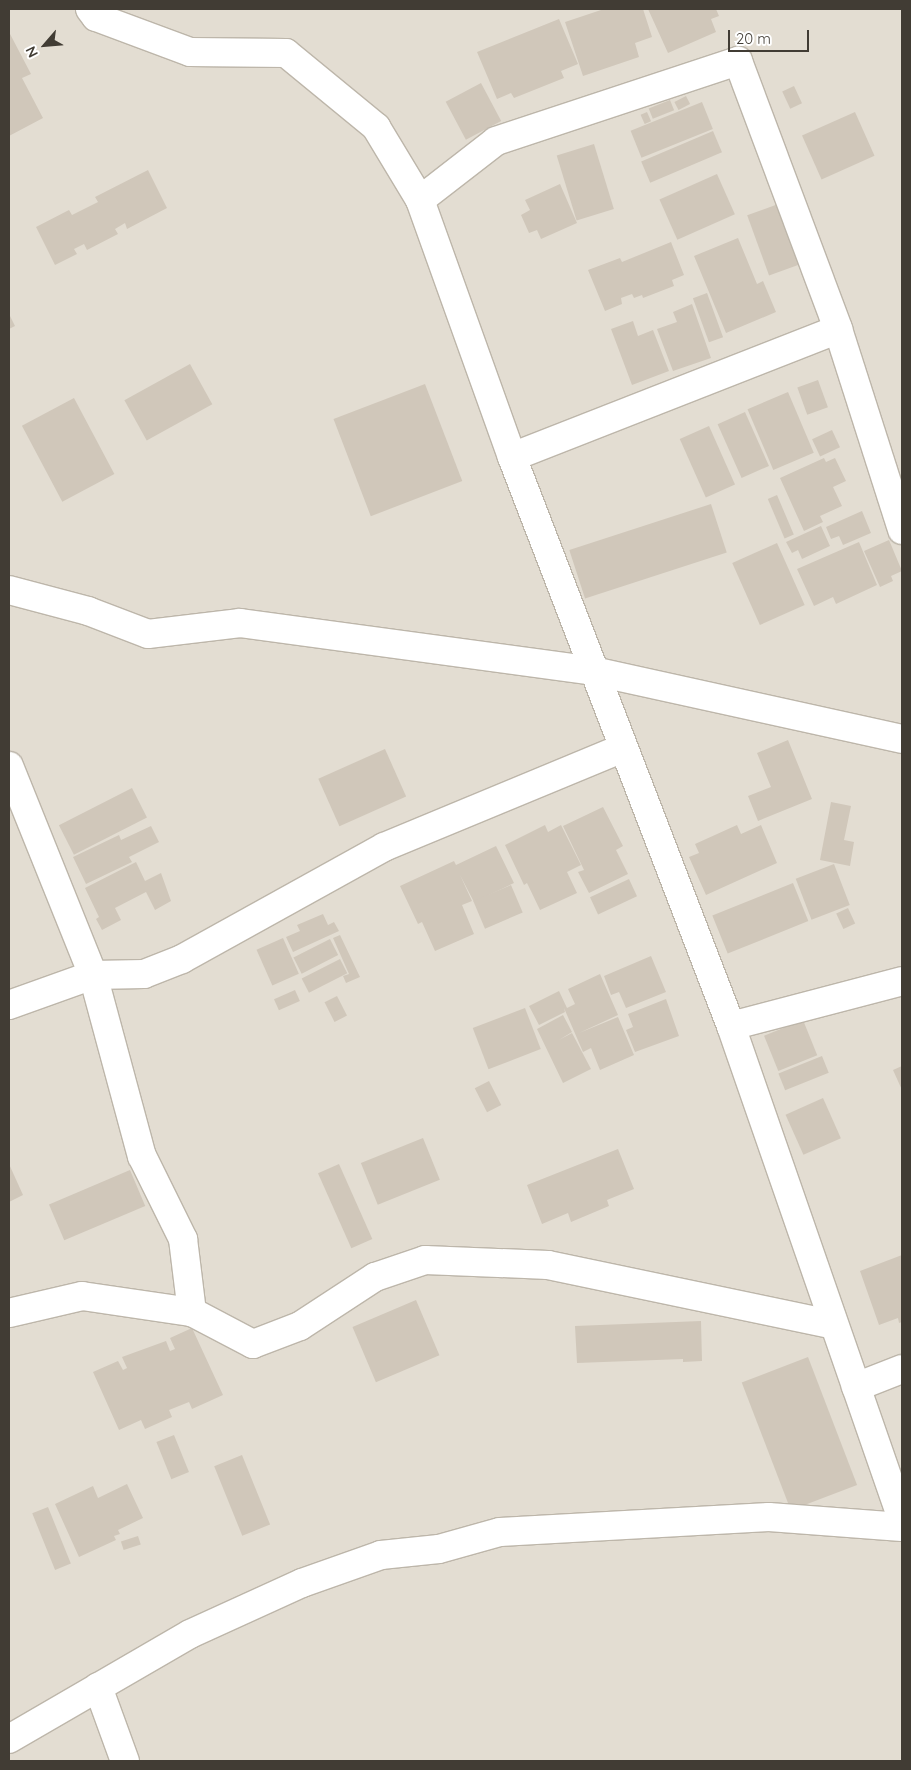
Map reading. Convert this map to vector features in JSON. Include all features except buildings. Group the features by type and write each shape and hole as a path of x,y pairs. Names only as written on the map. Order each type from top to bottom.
{"street":[{"path":"90,9 96,17 190,52 286,53 376,127 420,200 512,457 731,1026 902,1519"},
{"path":"420,200 496,141 738,61 838,329 902,530"},
{"path":"512,457 838,329"},
{"path":"9,590 88,611 148,634 240,623 593,671 902,739"},
{"path":"9,1005 93,975 144,974 182,958 384,846 623,748"},
{"path":"9,766 93,975 142,1156 183,1239 192,1312"},
{"path":"731,1026 902,981"},
{"path":"9,1313 82,1296 192,1312 253,1344 300,1326 375,1278 425,1260 548,1265 834,1325"},
{"path":"856,1387 902,1369"},
{"path":"9,1738 190,1634 302,1583 382,1555 439,1549 500,1532 769,1517 902,1527"},
{"path":"98,1687 125,1761"}],"shaded area":[{"path":"9,9 902,9 902,1761 9,1761"}]}
